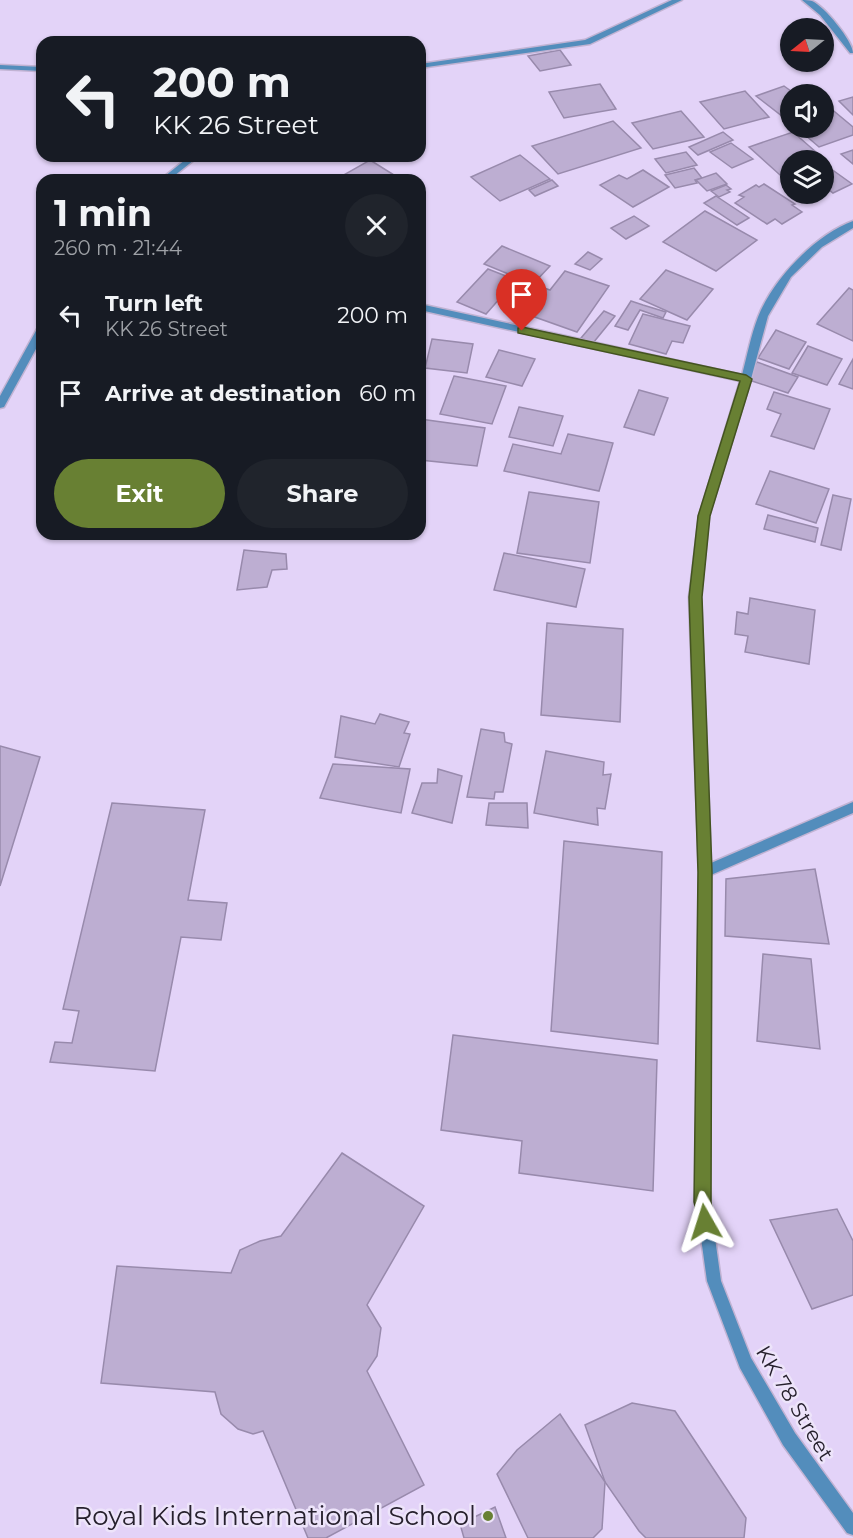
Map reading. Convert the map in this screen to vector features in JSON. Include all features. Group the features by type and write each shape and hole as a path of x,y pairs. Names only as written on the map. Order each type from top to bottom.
{"street":[{"path":"426,65 587,42 610,34 678,0"},
{"path":"806,0 823,13 853,51"},
{"path":"0,67 36,69"},
{"path":"172,174 187,162"},
{"name":"KK 78 Street","path":"853,224 819,245 787,275 763,316 704,516 695,597 705,872 702,1202 714,1281 745,1363 789,1439 853,1527"},
{"path":"426,309 746,379"},
{"path":"0,405 36,340"},
{"path":"705,872 853,807"}],"building":[{"path":"560,50 571,65 540,71 528,56"},
{"path":"600,84 616,109 564,118 549,92"},
{"path":"780,87 780,114 756,96"},
{"path":"745,91 769,117 724,129 700,102"},
{"path":"853,97 853,115 839,101"},
{"path":"681,111 704,137 653,149 632,123"},
{"path":"834,111 853,127 853,135 819,147 809,138 834,138"},
{"path":"613,121 641,148 558,174 532,146"},
{"path":"723,132 733,140 698,155 689,147"},
{"path":"780,136 800,138 814,150 780,150 780,175 749,147"},
{"path":"731,143 753,159 732,168 710,152"},
{"path":"853,150 853,164 841,154"},
{"path":"686,152 697,165 666,173 655,159"},
{"path":"520,155 550,179 500,201 471,177"},
{"path":"366,162 373,162 392,174 345,174"},
{"path":"694,168 702,178 695,180 697,183 675,188 665,175"},
{"path":"643,170 669,187 633,207 600,185 619,175 627,179"},
{"path":"834,171 852,184 834,193"},
{"path":"716,173 727,184 707,191 696,180"},
{"path":"552,180 558,186 535,196 529,190"},
{"path":"764,184 780,194 780,204 795,204 792,205 802,212 782,224 775,219 767,224 735,203 744,197 739,195 756,185 759,187"},
{"path":"726,185 731,189 727,190 730,192 719,197 711,191"},
{"path":"716,196 749,218 737,225 704,203"},
{"path":"705,211 757,240 716,271 663,242"},
{"path":"634,216 649,226 626,239 611,228"},
{"path":"502,246 550,266 533,284 484,264"},
{"path":"588,252 602,259 590,270 575,264"},
{"path":"488,269 516,280 486,314 457,302"},
{"path":"666,270 713,289 687,320 640,299"},
{"path":"565,271 609,286 577,332 532,316 538,307 532,305 544,288 550,290"},
{"path":"849,288 853,290 853,341 817,324"},
{"path":"631,301 666,312 663,318 640,310 628,330 615,326"},
{"path":"604,311 615,316 593,343 581,338"},
{"path":"643,314 690,326 683,343 672,341 666,354 629,344"},
{"path":"776,330 806,342 789,369 758,358"},
{"path":"432,339 473,344 467,373 426,368"},
{"path":"808,346 842,359 827,385 792,373"},
{"path":"499,350 535,359 522,386 486,377"},
{"path":"853,359 853,389 839,384"},
{"path":"757,362 798,377 788,393 746,379"},
{"path":"454,376 506,386 492,424 440,414"},
{"path":"639,390 668,398 654,435 624,427"},
{"path":"774,392 830,409 814,449 771,436 781,414 767,409"},
{"path":"519,407 563,416 553,446 509,437"},
{"path":"426,420 485,428 477,466 426,461"},
{"path":"568,434 613,443 599,491 504,471 513,444 561,454"},
{"path":"770,471 829,489 816,523 756,504"},
{"path":"529,492 599,502 590,563 517,553"},
{"path":"833,495 851,499 841,550 821,545"},
{"path":"768,515 818,528 815,542 764,529"},
{"path":"244,550 286,554 287,569 272,570 267,587 237,590"},
{"path":"504,553 585,569 576,607 494,590"},
{"path":"750,598 815,610 809,664 745,652 748,636 735,634 737,612 748,614"},
{"path":"547,623 623,629 620,722 541,715"},
{"path":"380,714 409,722 404,733 410,734 399,767 335,757 341,716 375,724"},
{"path":"481,729 504,733 505,742 512,744 503,792 495,792 494,799 467,797"},
{"path":"0,746 40,757 0,886"},
{"path":"546,751 604,762 603,775 611,774 605,809 597,808 598,825 534,813"},
{"path":"333,764 410,769 401,813 320,798"},
{"path":"438,769 462,776 452,823 412,813 422,783 437,783"},
{"path":"112,803 205,810 188,900 227,903 221,940 181,937 155,1071 50,1062 55,1042 72,1043 79,1011 63,1009"},
{"path":"489,803 527,803 528,828 486,825"},
{"path":"564,841 662,852 658,1044 551,1031"},
{"path":"815,869 829,944 725,936 726,879"},
{"path":"763,954 811,959 820,1049 757,1041"},
{"path":"453,1035 657,1060 653,1191 519,1173 522,1141 441,1130"},
{"path":"342,1153 424,1206 367,1305 381,1328 377,1356 367,1371 424,1485 326,1538 308,1538 263,1431 253,1434 238,1429 221,1414 215,1392 101,1383 117,1266 231,1273 240,1250 260,1241 281,1236"},
{"path":"837,1209 853,1241 853,1295 812,1309 770,1220"},
{"path":"632,1403 675,1411 746,1518 744,1538 646,1538 639,1531 605,1482 585,1425"},
{"path":"560,1414 605,1482 602,1529 593,1538 528,1538 497,1474 517,1450"},
{"name":"Royal Kids International School","path":"495,1507 506,1538 464,1538 460,1524"}],"place":[{"name":"Royal Kids International School","path":"488,1516"}],"route":[{"path":"522,331 746,379 704,516 695,597 705,872 702,1202 705,1222"}]}
